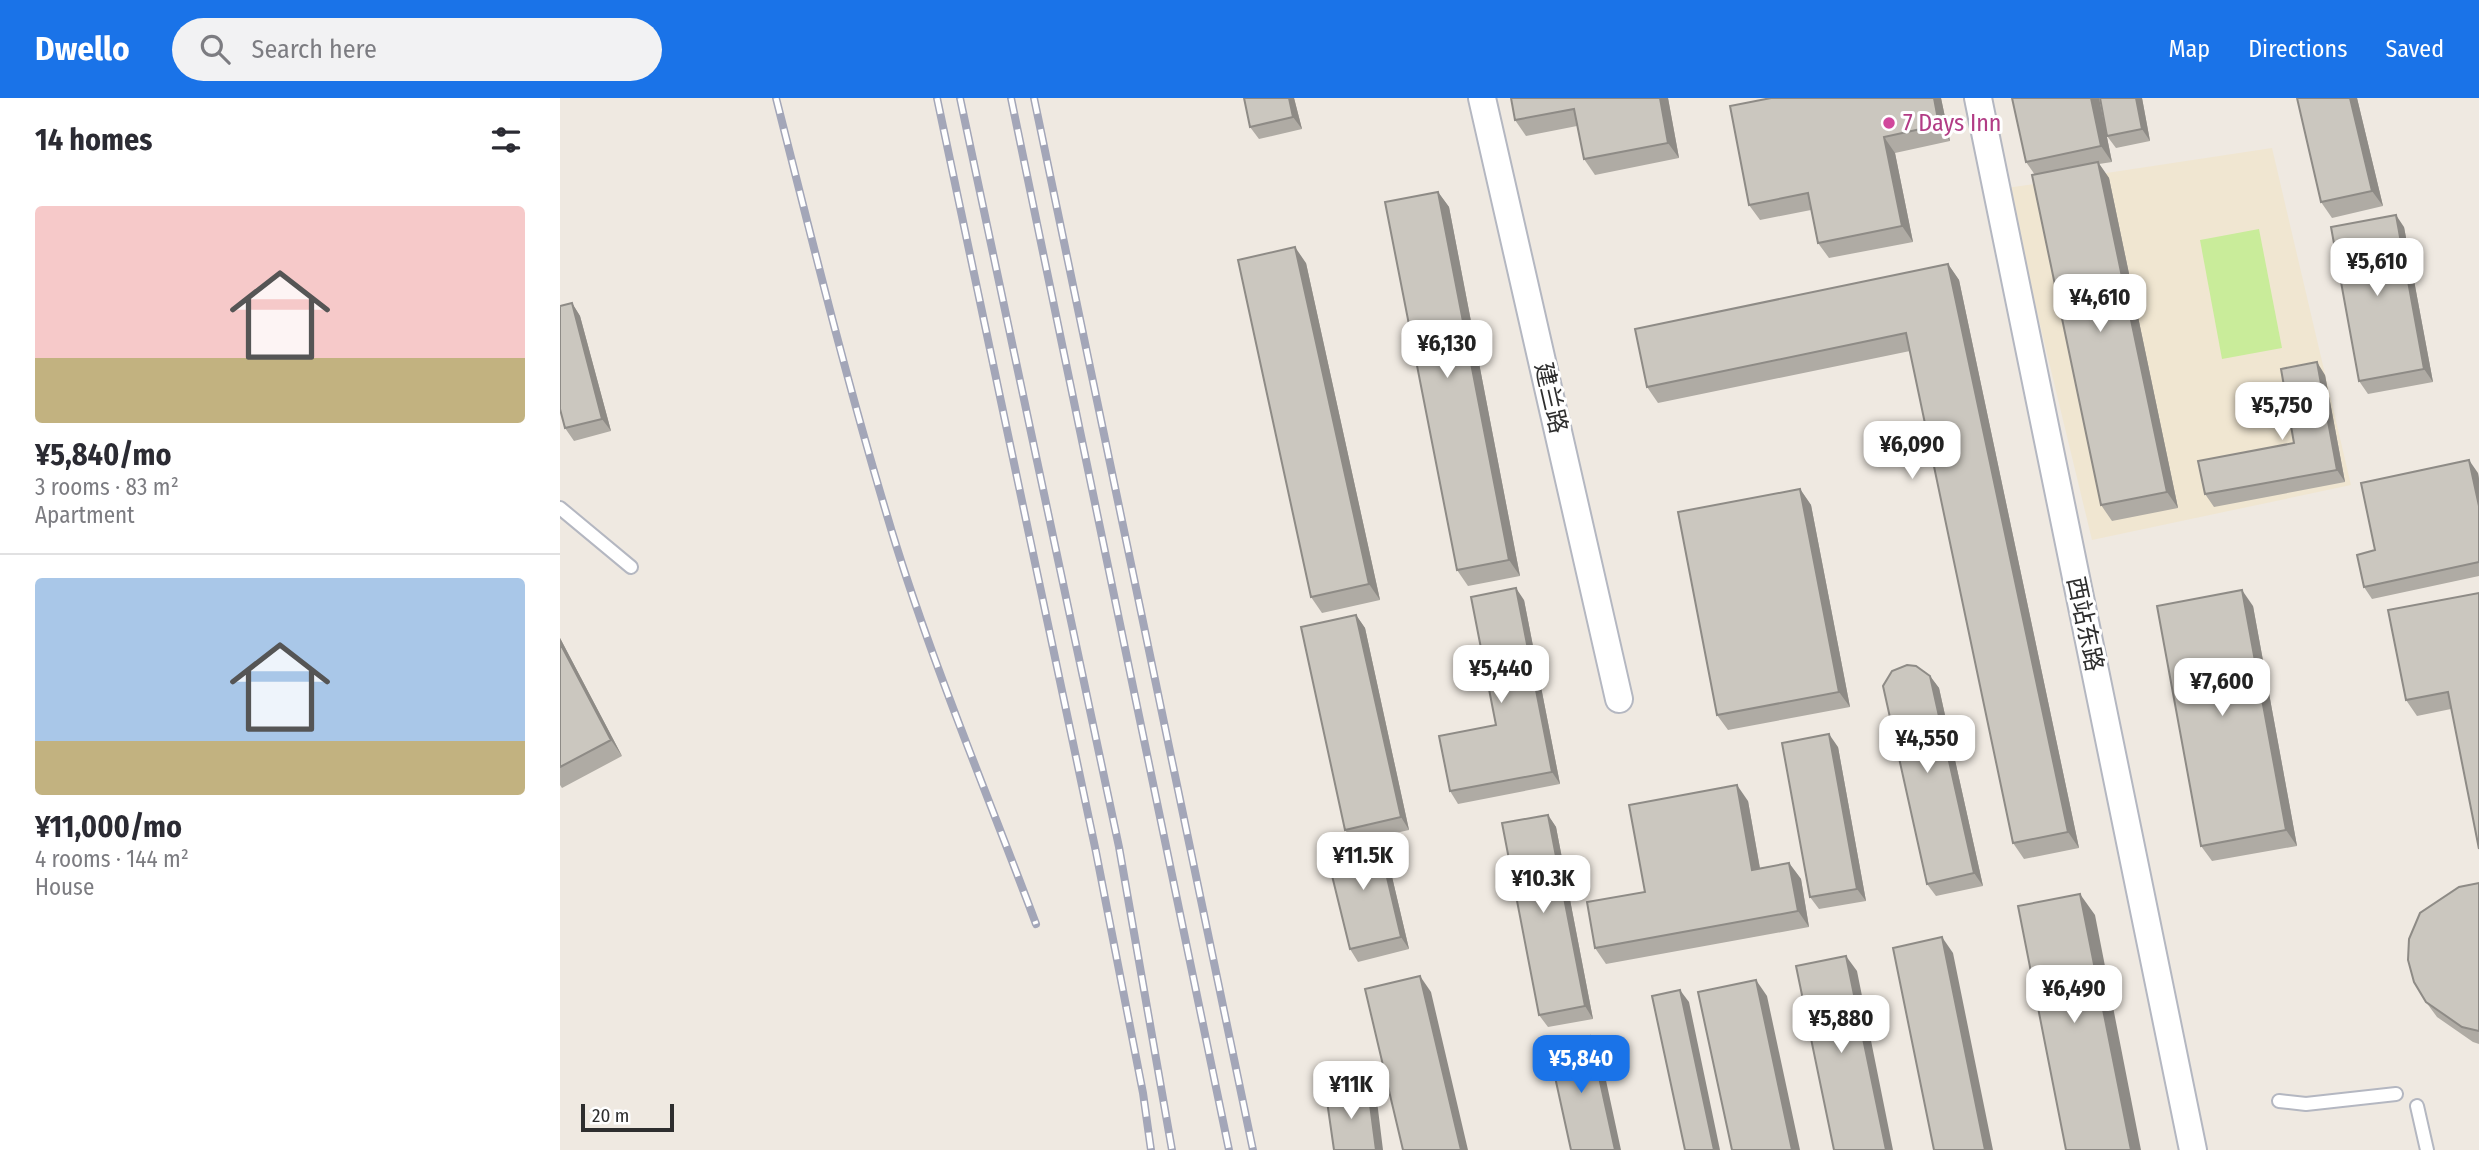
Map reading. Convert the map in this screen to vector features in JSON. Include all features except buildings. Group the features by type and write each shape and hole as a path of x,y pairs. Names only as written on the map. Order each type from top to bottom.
{"street":[{"name":"建兰路","path":"1482,98 1619,699"},
{"name":"西站东路","path":"1978,98 2193,1150"}],"lane":[{"path":"560,508 631,567"},
{"path":"2279,1101 2306,1104 2396,1094"},
{"path":"2417,1106 2427,1150"}],"shaded area":[{"path":"2272,148 2351,485 2092,540 2007,188"}],"green space":[{"path":"2259,229 2282,348 2222,359 2200,240"}],"railway":[{"path":"776,98 842,357 902,564 938,668 1036,924"},
{"path":"937,98 1096,852 1143,1093 1151,1150"},
{"path":"960,98 1119,847 1172,1150"},
{"path":"1011,98 1229,1150"},
{"path":"1034,98 1253,1150"}],"place":[{"name":"7 Days Inn","path":"1889,123"}]}
